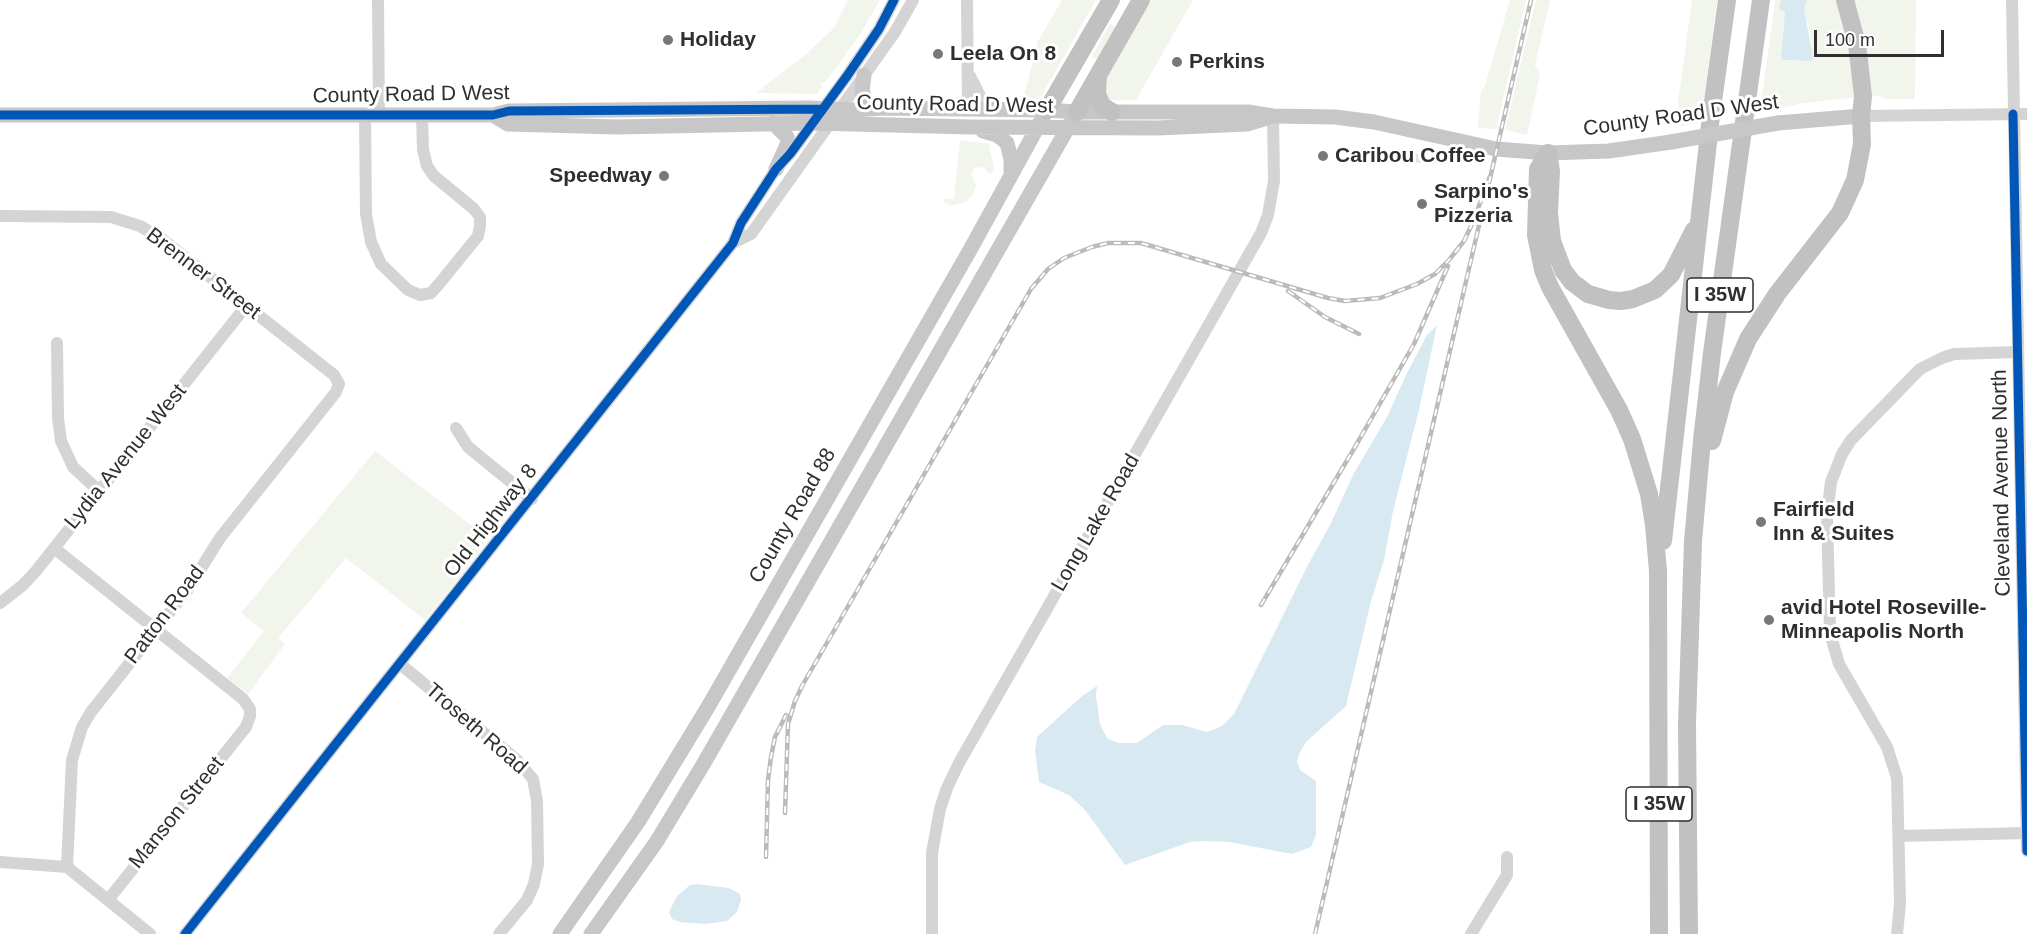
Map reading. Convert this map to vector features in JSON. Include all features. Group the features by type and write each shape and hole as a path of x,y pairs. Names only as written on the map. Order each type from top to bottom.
{"highway":[{"path":"1047,110 1111,0"},
{"path":"1073,120 1141,0"},
{"name":"I 35W","path":"1659,934 1658,591 1727,0"},
{"name":"I 35W","path":"1689,934 1687,724 1690,591 1698,480 1711,364 1761,0"},
{"path":"1690,591 1711,447 1725,392 1761,317 1829,228 1848,197 1860,161 1863,96 1861,69 1845,0"},
{"path":"1098,74 1097,94 1101,105 1112,112"},
{"path":"1548,153 1551,171 1549,213 1552,241 1563,270 1572,282 1588,294 1621,301 1655,290 1671,275 1700,219"},
{"path":"1548,153 1538,170 1536,235 1539,253 1550,287 1619,410 1632,439 1649,494 1658,556 1658,591"}],"main road":[{"path":"864,75 862,91 865,98 876,108 883,108"},
{"name":"County Road D West","path":"0,115 494,115 509,111 968,108 1047,110 1073,120 1158,128 1247,124 1273,116"},
{"name":"County Road 88","path":"560,934 638,822 685,746 1047,110"},
{"name":"County Road D West","path":"494,115 508,124 674,127 831,123 1038,128 1112,112 1248,112 1273,116 1364,120 1409,128 1496,149 1548,153 1609,151 1778,123 1861,116"},
{"path":"591,934 657,841 704,763 1073,120"},
{"path":"773,123 787,137 788,143 776,169"},
{"path":"971,127 997,135 1007,143 1011,159 1010,177"}],"street":[{"path":"378,0 366,214 371,242 381,264 408,290 420,295 430,293 439,284 478,236 480,226 480,216 474,209 434,176 427,166 423,150 422,115"},
{"name":"Old Highway 8","path":"184,934 532,499 733,243 741,223 776,169 790,154 879,29 894,0"},
{"name":"Old Highway 8","path":"733,243 751,234 895,32 913,0"},
{"path":"968,0 968,108"},
{"name":"Cleveland Avenue North","path":"2012,0 2018,352 2024,539 2027,851"},
{"path":"968,67 981,100 996,110"},
{"name":"County Road D West","path":"1861,116 2027,114"},
{"name":"Long Lake Road","path":"932,934 934,831 947,788 958,763 1261,233 1272,200 1274,181 1273,116"},
{"name":"Brenner Street","path":"0,216 111,217 140,226 162,239 334,375 339,384 336,392"},
{"name":"Lydia Avenue West","path":"0,603 24,585 246,306"},
{"path":"57,343 58,418 61,441 73,467 99,491"},
{"path":"1897,934 1900,903 1899,836 1898,794 1893,763 1881,735 1839,664 1830,633 1827,515 1831,482 1836,467 1851,440 1920,369 1954,354 2018,352"},
{"name":"Patton Road","path":"67,867 70,777 76,743 91,712 192,584 220,538 336,392"},
{"path":"456,428 468,447 532,499"},
{"path":"54,548 156,629"},
{"name":"Manson Street","path":"108,900 246,726 250,716 250,709 243,699 156,629"},
{"name":"Troseth Road","path":"400,664 517,760 533,779 537,801 538,864 534,884 526,900 499,934"},
{"path":"1899,836 2027,833"},
{"path":"1471,934 1507,875 1507,857"},
{"path":"0,862 67,867 150,934"}],"shaded area":[{"path":"848,0 880,0 861,33 825,83 822,82 823,86 817,94 756,93 805,55 834,28"},
{"path":"1062,0 1096,0 1039,100 1023,100 1038,41"},
{"path":"1150,0 1193,0 1136,100 1109,100 1101,88"},
{"path":"1510,0 1526,0 1496,129 1478,128 1481,89 1484,89"},
{"path":"1536,0 1550,0 1535,65 1540,75 1527,135 1505,130"},
{"path":"1692,0 1717,0 1701,122 1681,126 1678,103"},
{"path":"1775,0 1782,0 1779,8 1785,11 1781,49 1783,60 1809,61 1813,59 1810,32 1804,9 1807,0 1839,0 1853,50 1858,97 1804,103 1760,112"},
{"path":"1782,0 1807,0 1804,9 1812,51 1811,61 1783,60 1781,57 1785,11 1780,10"},
{"path":"1851,0 1916,0 1915,99 1884,99 1876,95 1872,96"},
{"path":"1110,23 1115,27 1098,57 1093,59 1092,56"},
{"path":"960,140 989,144 994,169 990,175 984,167 974,168 972,174 976,186 972,196 966,202 951,206 943,199 954,199"},
{"path":"1396,150 1423,155 1421,163 1391,160"},
{"path":"1437,325 1419,410 1393,511 1384,560 1371,601 1346,706 1306,742 1297,762 1300,770 1316,781 1316,835 1311,847 1292,854 1229,842 1190,842 1125,865 1085,810 1069,795 1039,782 1035,751 1037,737 1081,697 1097,686 1100,724 1107,738 1118,743 1137,743 1163,725 1182,725 1207,732 1222,726 1234,714 1354,473 1387,417 1427,335"},
{"path":"375,451 489,539 425,620 346,558 278,638 285,644 248,694 227,678 264,631 241,613"},
{"path":"690,885 729,888 740,894 741,900 737,912 727,921 705,924 672,919 669,912 677,896"}],"railway":[{"path":"1489,183 1531,0"},
{"path":"785,813 788,724 802,686 1031,289 1048,269 1064,258 1092,247 1108,243 1141,243 1328,298 1345,301 1380,298 1417,284 1435,274 1449,260 1464,241 1490,176"},
{"path":"1315,934 1480,221"},
{"path":"1261,605 1414,344 1448,266"},
{"path":"1288,291 1325,317 1359,334"},
{"path":"766,857 768,780 771,757 775,737 786,715"}],"cycle path":[{"path":"185,934 733,243 741,223 776,169 790,154 847,76 879,29 894,0"},
{"path":"0,115 493,115 509,111 823,109"},
{"path":"2013,114 2027,851"}],"place":[{"name":"Holiday","path":"668,40"},
{"name":"Leela On 8","path":"938,54"},
{"name":"Perkins","path":"1177,62"},
{"name":"Caribou Coffee","path":"1323,156"},
{"name":"Speedway","path":"664,176"},
{"name":"Sarpino's Pizzeria","path":"1422,204"},
{"name":"Fairfield Inn & Suites","path":"1761,522"},
{"name":"avid Hotel Roseville- Minneapolis North","path":"1769,620"}]}
